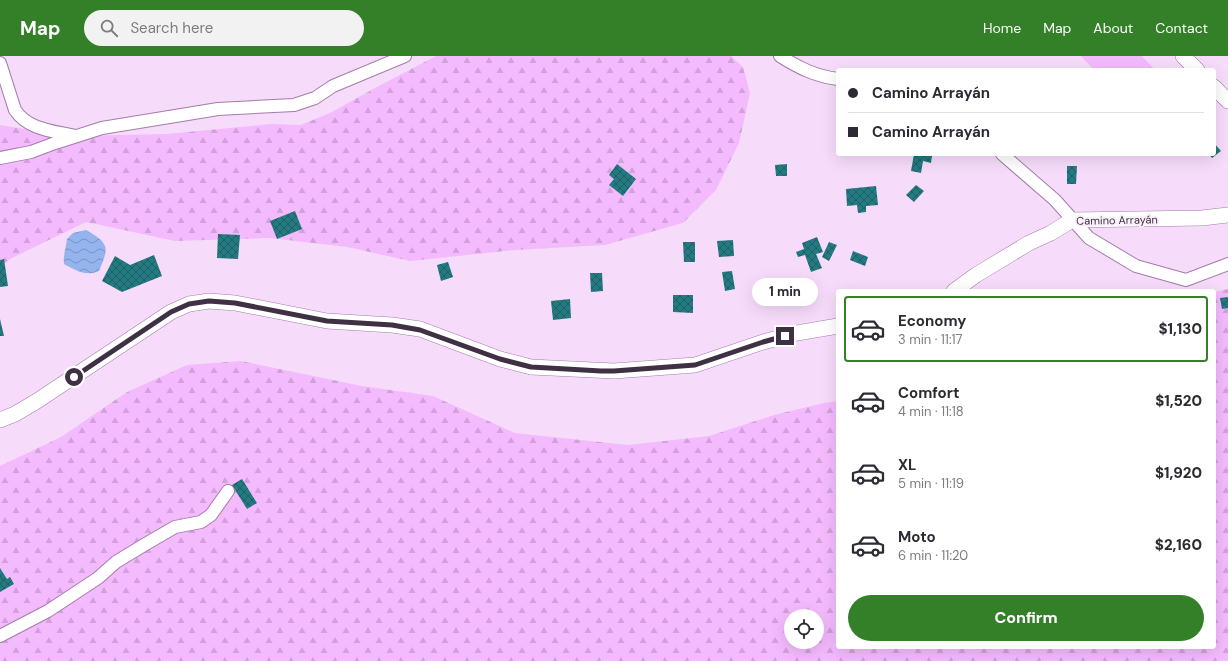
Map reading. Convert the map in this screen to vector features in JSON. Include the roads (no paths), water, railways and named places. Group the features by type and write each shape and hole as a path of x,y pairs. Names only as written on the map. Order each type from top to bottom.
{"street":[{"path":"0,158 31,152 102,128 218,109 294,105 316,98 333,86 405,56"},
{"path":"780,56 797,67 820,77 836,79"},
{"path":"1184,56 1195,68"},
{"path":"0,63 15,110 19,116 35,127 76,136"},
{"path":"1216,89 1228,101"},
{"path":"1004,156 1055,200 1089,238 1136,266 1186,280 1228,264"},
{"name":"Camino Arrayán","path":"957,289 976,275 1029,243 1051,233 1072,220 1202,218 1228,215"},
{"path":"0,420 15,414 37,401 171,312 189,304 209,301 235,303 327,321 392,325 420,330 500,359 531,367 560,369 614,371 695,365 763,342 797,333 836,326"},
{"path":"0,636 48,610 98,578 116,562 144,545 176,528 201,522 211,515 228,491"}],"water":[{"path":"86,230 100,239 106,251 99,271 94,273 81,272 64,264 67,239 73,233"}]}
